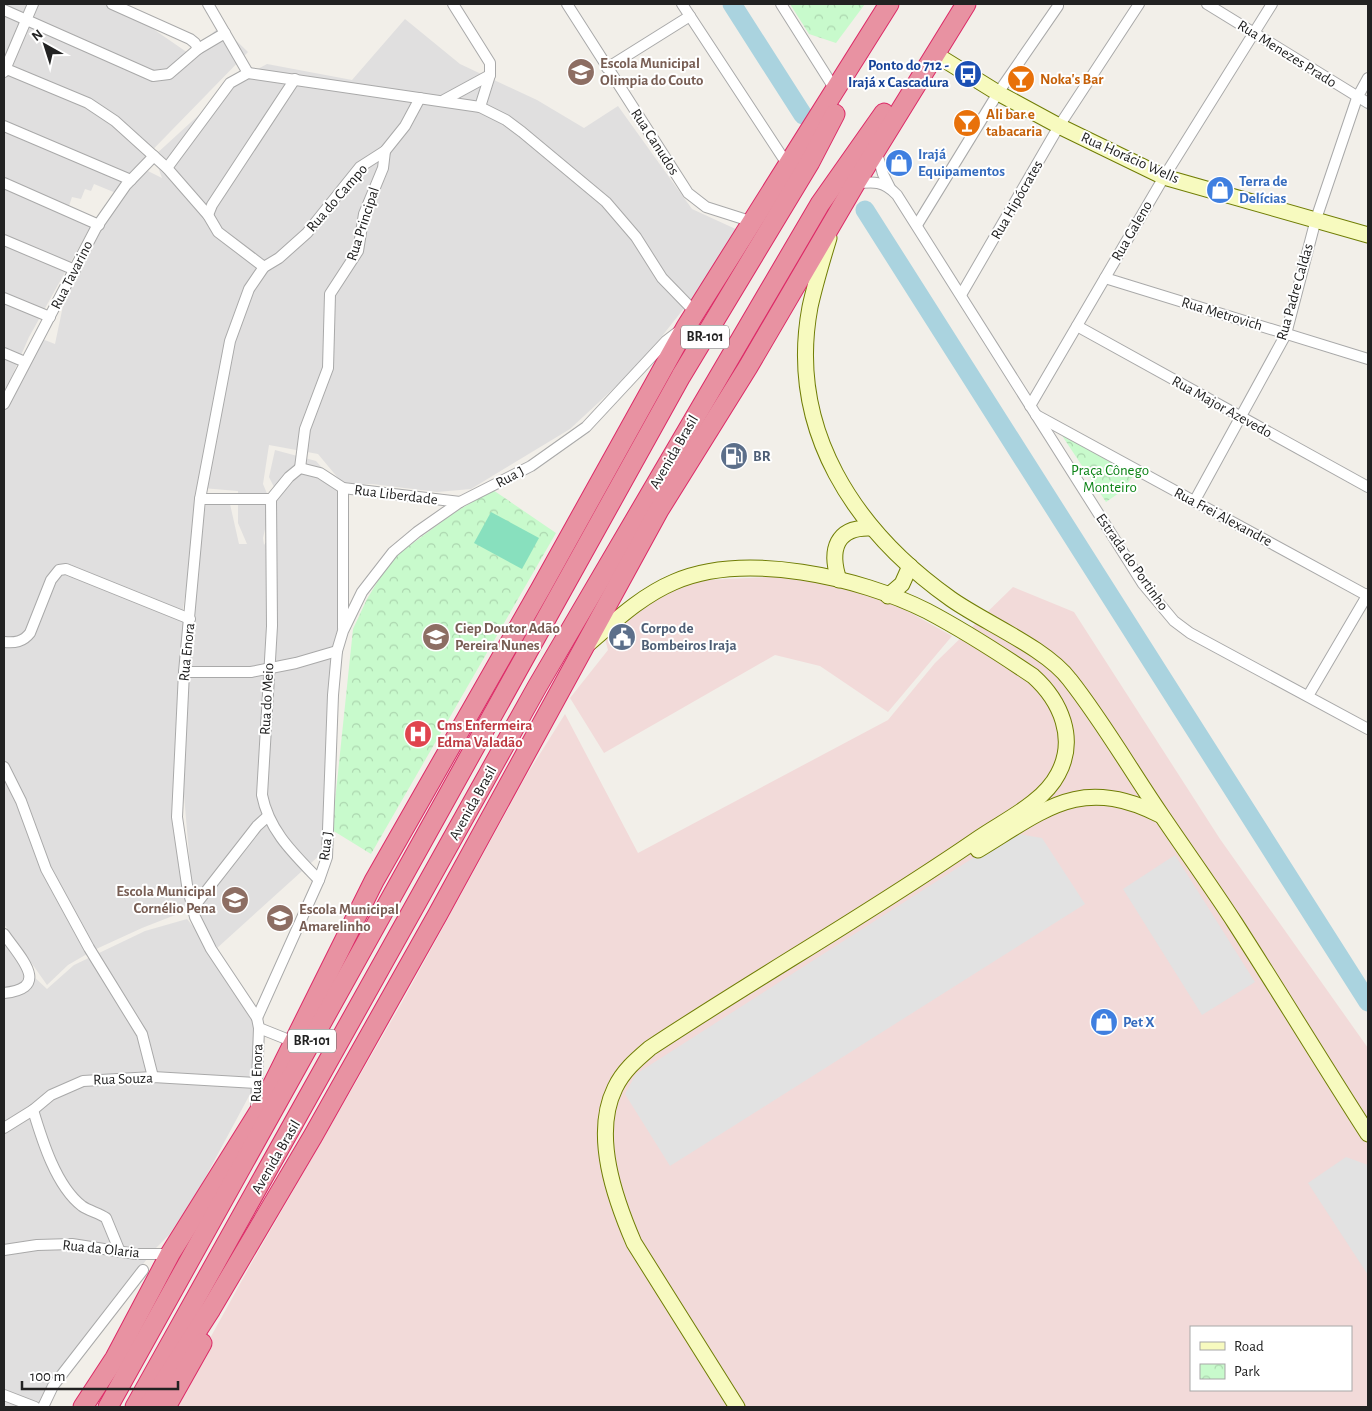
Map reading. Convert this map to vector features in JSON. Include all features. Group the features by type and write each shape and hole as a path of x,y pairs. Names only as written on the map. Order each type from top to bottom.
{"highway":[{"name":"BR-101","path":"115,1358 170,1254 255,1119 374,881 691,320 889,4"},
{"name":"Avenida Brasil","path":"108,1407 681,376 810,162 853,79 899,4"},
{"name":"Avenida Brasil","path":"135,1407 589,598 820,204 876,126 952,4"},
{"name":"Avenida Brasil","path":"148,1407 211,1309 302,1152 468,858 584,648 610,596 659,510 748,367 855,184 966,4"},
{"path":"468,858 482,810 542,702 589,598"},
{"path":"163,1355 182,1335 289,1174"},
{"name":"Avenida Brasil","path":"166,1407 244,1267 252,1237"},
{"path":"83,1407 115,1358"},
{"path":"90,1407 115,1358"}],"street":[{"path":"32,4 27,21 4,70 88,103 115,122 167,168 208,215 218,232 264,267"},
{"path":"112,4 190,39 198,49"},
{"path":"208,4 248,73"},
{"path":"453,4 486,56 491,69 480,106"},
{"name":"Rua Canudos","path":"568,4 688,193 706,207 753,222"},
{"path":"682,4 788,167"},
{"path":"781,4 836,91"},
{"name":"Rua Hipócrates","path":"961,296 1059,126 1139,4"},
{"name":"Rua Menezes Prado","path":"1207,4 1357,98 1368,103"},
{"name":"Rua Galeno","path":"1033,410 1077,326 1164,177 1252,32 1272,4"},
{"path":"917,225 998,93 1058,6"},
{"path":"4,10 153,76 169,74 198,49 225,32"},
{"path":"607,68 690,16"},
{"name":"Rua Horácio Wells","path":"935,54 998,93 1059,126 1164,177 1368,235"},
{"path":"167,168 230,83 248,73 480,106 522,132 606,202 636,236 691,320"},
{"path":"444,100 490,75"},
{"name":"Rua Padre Caldas","path":"1194,502 1286,334 1316,219 1357,98 1368,78"},
{"path":"208,215 212,205 295,79"},
{"name":"Rua do Campo","path":"264,267 296,244 360,167 386,151 405,126 420,98"},
{"path":"4,126 131,180"},
{"name":"Estrada do Portinho","path":"876,150 883,174 891,188 917,225 1143,584 1174,621 1190,633 1368,729"},
{"name":"Rua Principal","path":"300,468 305,429 328,368 330,294 358,251 364,214 383,168 386,151"},
{"name":"Rua Tavarino","path":"4,404 99,224 131,180 154,156"},
{"path":"855,184 873,181 891,188"},
{"path":"4,183 99,224"},
{"path":"834,220 810,308 806,365 809,392 816,424 829,461 842,486 872,528 910,566 953,600 1027,646 1068,676 1234,922 1368,1134"},
{"path":"4,240 74,270"},
{"name":"Rua Enora","path":"264,267 249,289 234,325 200,499 184,672 177,817 187,885 195,918 203,935 258,1023 294,1042"},
{"name":"Rua Metrovich","path":"1105,278 1368,359"},
{"path":"4,298 50,317"},
{"name":"Rua J","path":"258,1023 319,880 329,845 333,695 338,651 343,631 362,592 393,552 417,532 460,502 532,466 586,427 666,341 691,320"},
{"name":"Rua Major Azevedo","path":"1077,326 1368,486"},
{"path":"4,353 25,362"},
{"name":"Rua Frei Alexandre","path":"1033,410 1077,437 1194,502 1368,595"},
{"path":"1058,450 1062,442 1077,437"},
{"path":"200,499 271,499 289,477 300,468"},
{"name":"Rua Liberdade","path":"300,468 320,473 343,488 460,502"},
{"name":"Rua J","path":"343,488 343,631"},
{"name":"Rua do Meio","path":"271,499 272,626 261,784 268,816 291,850 319,880"},
{"path":"839,580 834,562 836,545 842,536 852,530 872,528"},
{"path":"888,596 902,584 910,566"},
{"path":"584,648 654,592 696,574 747,568 807,572 888,596 944,620 1015,664 1045,687 1065,723 1067,742 1064,762 1048,788 1028,805 936,868 650,1048 629,1066 614,1089 607,1118 606,1150 610,1179 622,1216 634,1243 737,1407"},
{"path":"4,642 18,642 25,639 30,633 50,580 59,570 70,570 190,619"},
{"path":"1308,696 1368,595"},
{"path":"184,672 251,672 269,670 338,651"},
{"path":"4,767 20,801 46,869 88,948 142,1034 153,1077"},
{"path":"936,868 951,866 1023,823 1064,802 1079,797 1090,795 1118,799 1133,803 1162,816"},
{"path":"193,908 257,826 268,816"},
{"path":"4,934 25,965 30,976 27,987 23,990 4,993"},
{"name":"Rua Enora","path":"255,1119 258,1023"},
{"name":"Rua Souza","path":"4,1128 33,1110 51,1095 83,1081 153,1077 256,1083"},
{"path":"33,1110 46,1151 62,1180 75,1200 84,1207 106,1218 120,1252"},
{"name":"Rua da Olaria","path":"4,1250 37,1245 72,1244 136,1254 170,1254"},
{"path":"136,1254 143,1270 153,1285"},
{"path":"43,1407 53,1386 143,1270"},
{"path":"4,1395 35,1407"}],"shaded area":[{"path":"4,4 117,4 188,53 221,26 248,52 130,173 116,193 94,184 91,191 85,189 81,199 72,197 68,209 93,222 29,337 4,394"},
{"path":"405,19 460,64 537,100 584,128 618,106 692,209 740,231 715,269 640,364 570,429 471,489 437,492 372,484 343,484 318,454 269,445 263,484 271,503 263,538 264,545 269,538 278,495 269,477 275,450 316,461 341,489 332,844 216,949 193,908 142,928 94,950 68,965 47,985 4,924 4,407 42,339 55,344 64,301 107,218 136,182 148,171 162,178 154,156 237,80 267,64 352,80","holes":["202,488 238,491 238,523 247,544 239,544 230,504 206,503 185,631 182,615","180,747 193,902 174,822"]},
{"path":"812,575 870,593 902,608 952,636 888,712 820,666 775,655 604,753 570,698 608,650 604,635 630,613 683,585 706,580"},
{"path":"1013,587 1074,612 1220,839 1368,1048 1368,1407 172,1407 251,1264 401,1004 526,776 565,714 638,853 888,720 935,663"},
{"path":"1012,833 1042,838 1085,904 670,1166 625,1094 636,1074"},
{"path":"1175,855 1255,982 1202,1015 1123,889"},
{"path":"187,919 211,949 254,1010 256,1083 198,1191 169,1235 151,1253 96,1331 46,1407 4,1407 4,938 19,963 47,989 74,965 145,931"},
{"path":"1346,1157 1368,1165 1368,1275 1308,1183"}],"green space":[{"path":"790,4 865,4 836,43 809,34"},
{"name":"Praça Cônego Monteiro","path":"1057,428 1135,474 1119,493 1106,502"},
{"path":"493,490 556,533 371,854 332,830 353,629 367,599 387,566 401,552 455,512"},
{"path":"491,512 539,538 522,569 474,543"}],"waterway":[{"path":"732,4 803,115"},
{"path":"865,210 1368,1002"}],"place":[{"name":"Escola Municipal Olimpia do Couto","path":"581,72"},
{"name":"Ponto do 712 - Irajá x Cascadura","path":"968,74"},
{"name":"Noka's Bar","path":"1021,79"},
{"name":"Ali bar e tabacaria","path":"967,123"},
{"name":"Irajá Equipamentos","path":"899,163"},
{"name":"Terra de Delícias","path":"1220,190"},
{"name":"BR","path":"734,456"},
{"name":"Ciep Doutor Adão Pereira Nunes","path":"436,637"},
{"name":"Corpo de Bombeiros Iraja","path":"622,637"},
{"name":"Cms Enfermeira Edma Valadão","path":"418,734"},
{"name":"Escola Municipal Cornélio Pena","path":"235,900"},
{"name":"Escola Municipal Amarelinho","path":"280,918"},
{"name":"Pet X","path":"1104,1022"}]}
